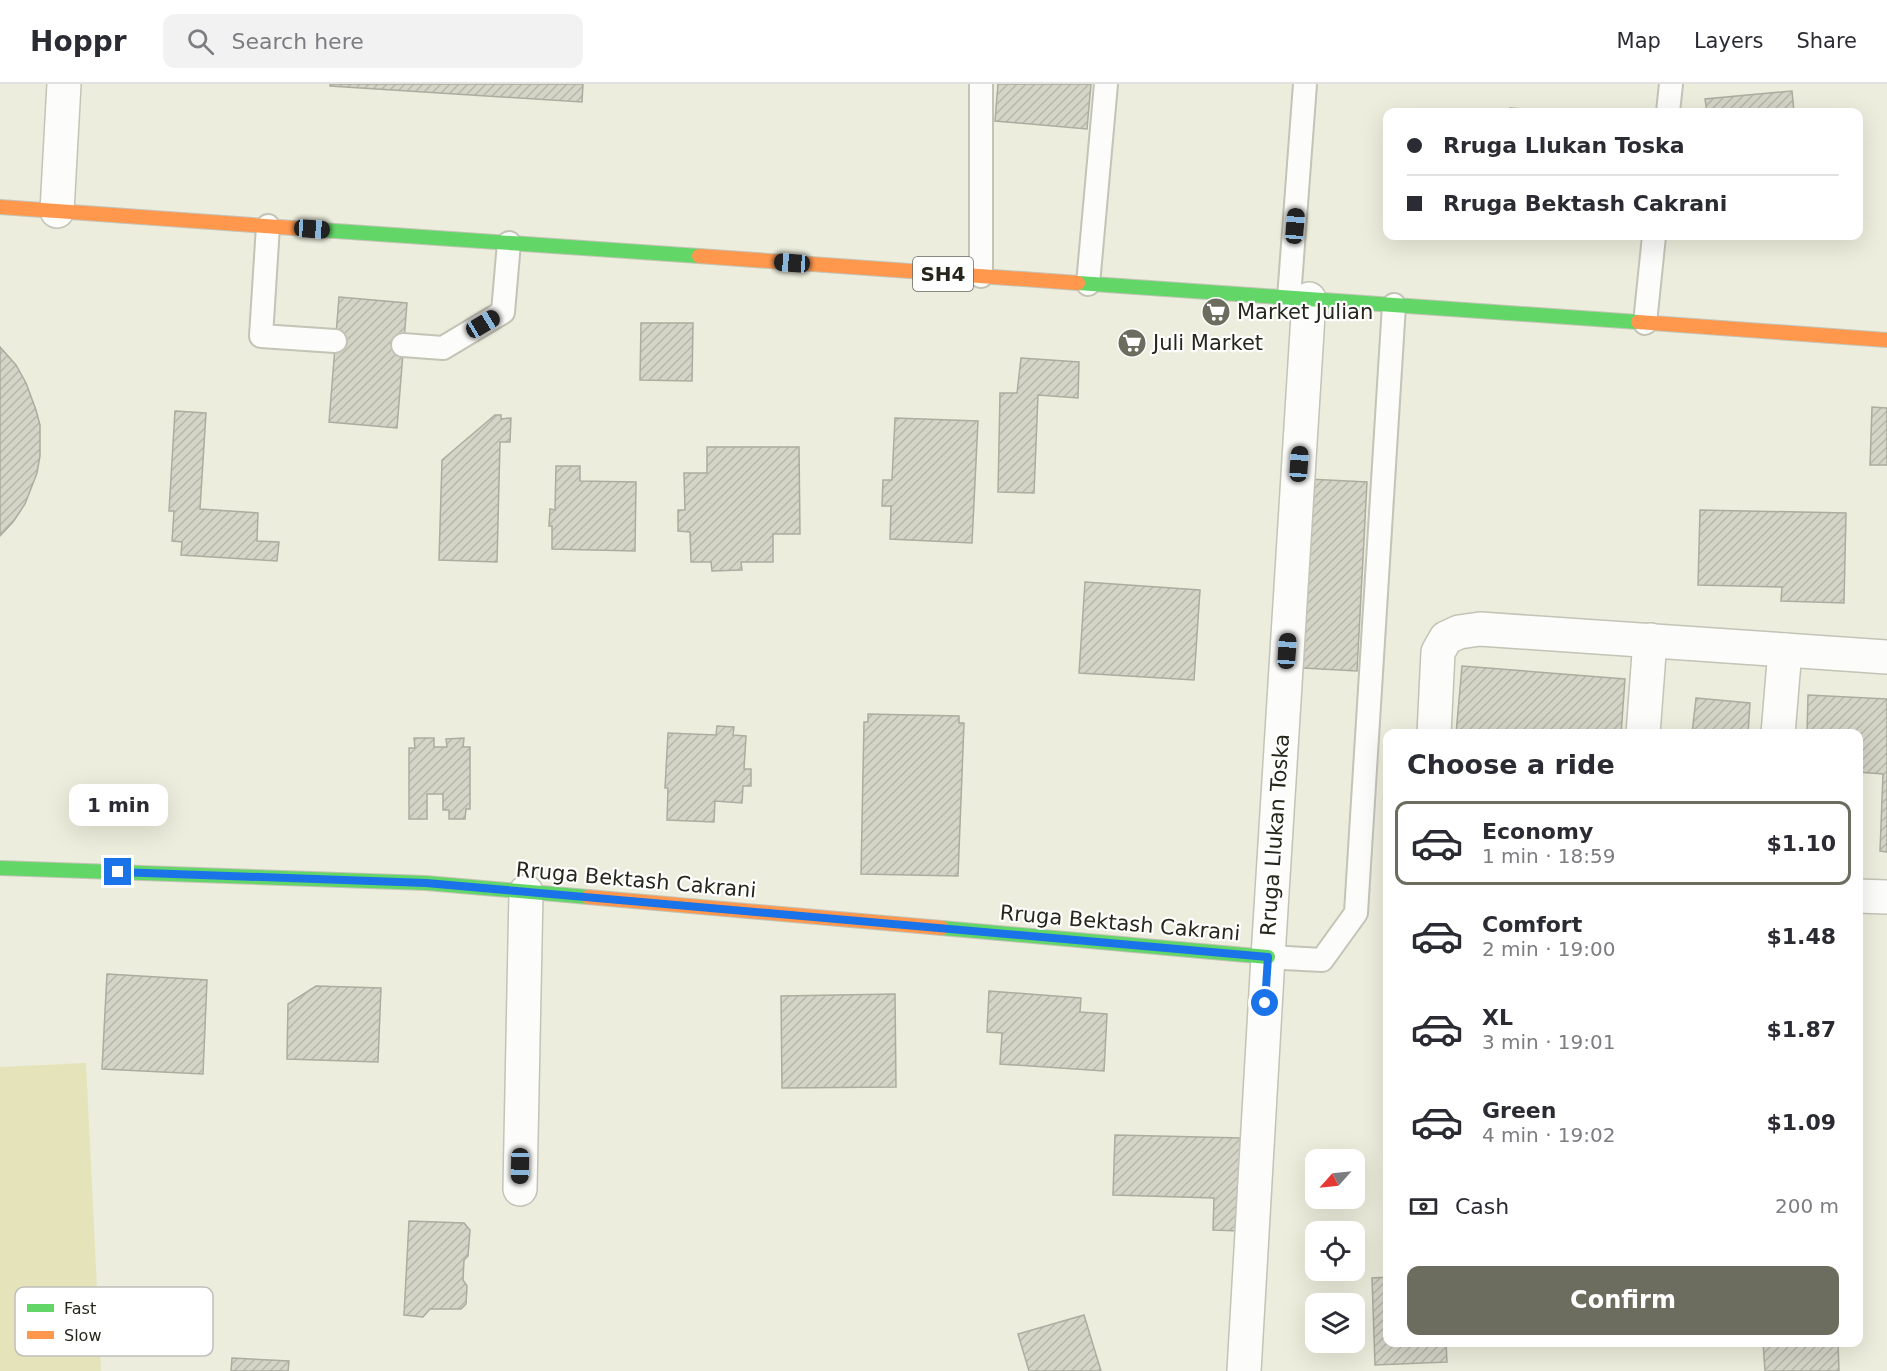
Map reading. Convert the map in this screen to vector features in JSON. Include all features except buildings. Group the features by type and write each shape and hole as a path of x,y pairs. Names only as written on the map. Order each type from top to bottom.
{"main road":[{"name":"SH4","path":"0,207 1887,340"},
{"name":"Rruga Bektash Cakrani","path":"0,868 426,883 1268,957"}],"street":[{"path":"57,211 64,84"},
{"name":"Rruga Llukan Toska","path":"1245,1371 1268,957 1299,298"},
{"path":"1434,729 1438,652 1446,638 1459,632 1480,629 1887,657"},
{"path":"1643,729 1650,640"},
{"path":"1778,729 1785,650"},
{"path":"520,1189 526,892"},
{"path":"1863,896 1887,897"}],"lane":[{"path":"981,84 981,276"},
{"path":"1088,284 1106,84"},
{"path":"1299,298 1305,84"},
{"path":"1668,108 1671,84"},
{"path":"268,226 261,336 335,341"},
{"path":"1645,323 1654,240"},
{"path":"403,345 443,348 503,312 509,243"},
{"path":"1268,957 1322,960 1356,913 1394,305"}],"green space":[{"path":"86,1063 97,1287 15,1287 15,1356 100,1356 101,1371 0,1371 0,1067"}],"traffic: fast":[{"path":"321,230 699,256"},
{"path":"1078,283 1638,322"},
{"path":"0,868 426,883 588,897"},
{"path":"942,928 1268,957"}],"traffic: slow":[{"path":"0,207 321,230"},
{"path":"699,256 1078,283"},
{"path":"1638,322 1887,340"},
{"path":"588,897 942,928"}],"place":[{"name":"Market Julian","path":"1216,312"},
{"name":"Juli Market","path":"1132,343"}],"route":[{"path":"118,872 426,883 1268,957 1265,1003"}]}
